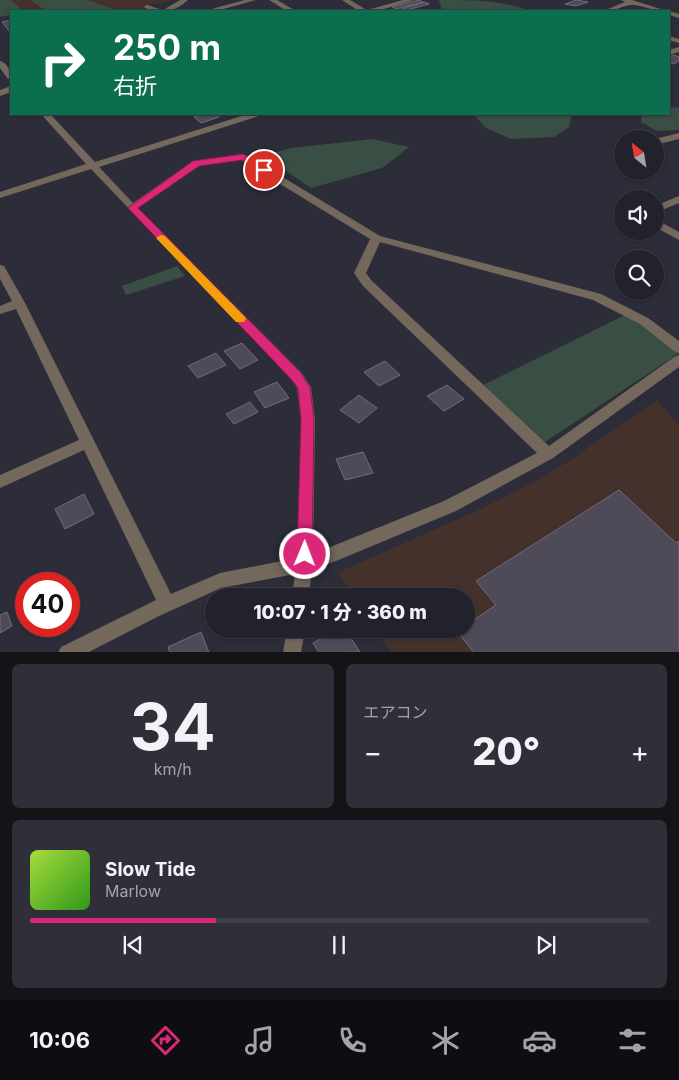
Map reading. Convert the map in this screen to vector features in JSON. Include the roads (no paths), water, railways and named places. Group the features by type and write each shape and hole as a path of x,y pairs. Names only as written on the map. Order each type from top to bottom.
{"street":[{"path":"168,10 185,0"},
{"path":"212,10 253,0"},
{"path":"272,0 290,10"},
{"path":"345,0 362,10"},
{"path":"374,10 411,0"},
{"path":"624,0 660,10"},
{"path":"609,10 632,2"},
{"path":"147,8 156,10"},
{"path":"0,64 10,76"},
{"path":"46,115 132,208 296,375 304,387 308,420 305,564 301,588"},
{"path":"0,195 253,115"},
{"path":"664,140 679,136"},
{"path":"132,208 196,163 243,157 376,238 597,296 644,321 679,348"},
{"path":"664,206 679,199"},
{"path":"664,228 679,237"},
{"path":"376,238 360,274 367,283 548,454"},
{"path":"0,269 19,303 168,604"},
{"path":"0,310 19,303"},
{"path":"67,652 220,581 305,564 330,556 450,506 548,454 679,360"},
{"path":"0,482 88,442"},
{"path":"292,652 294,638"}]}
